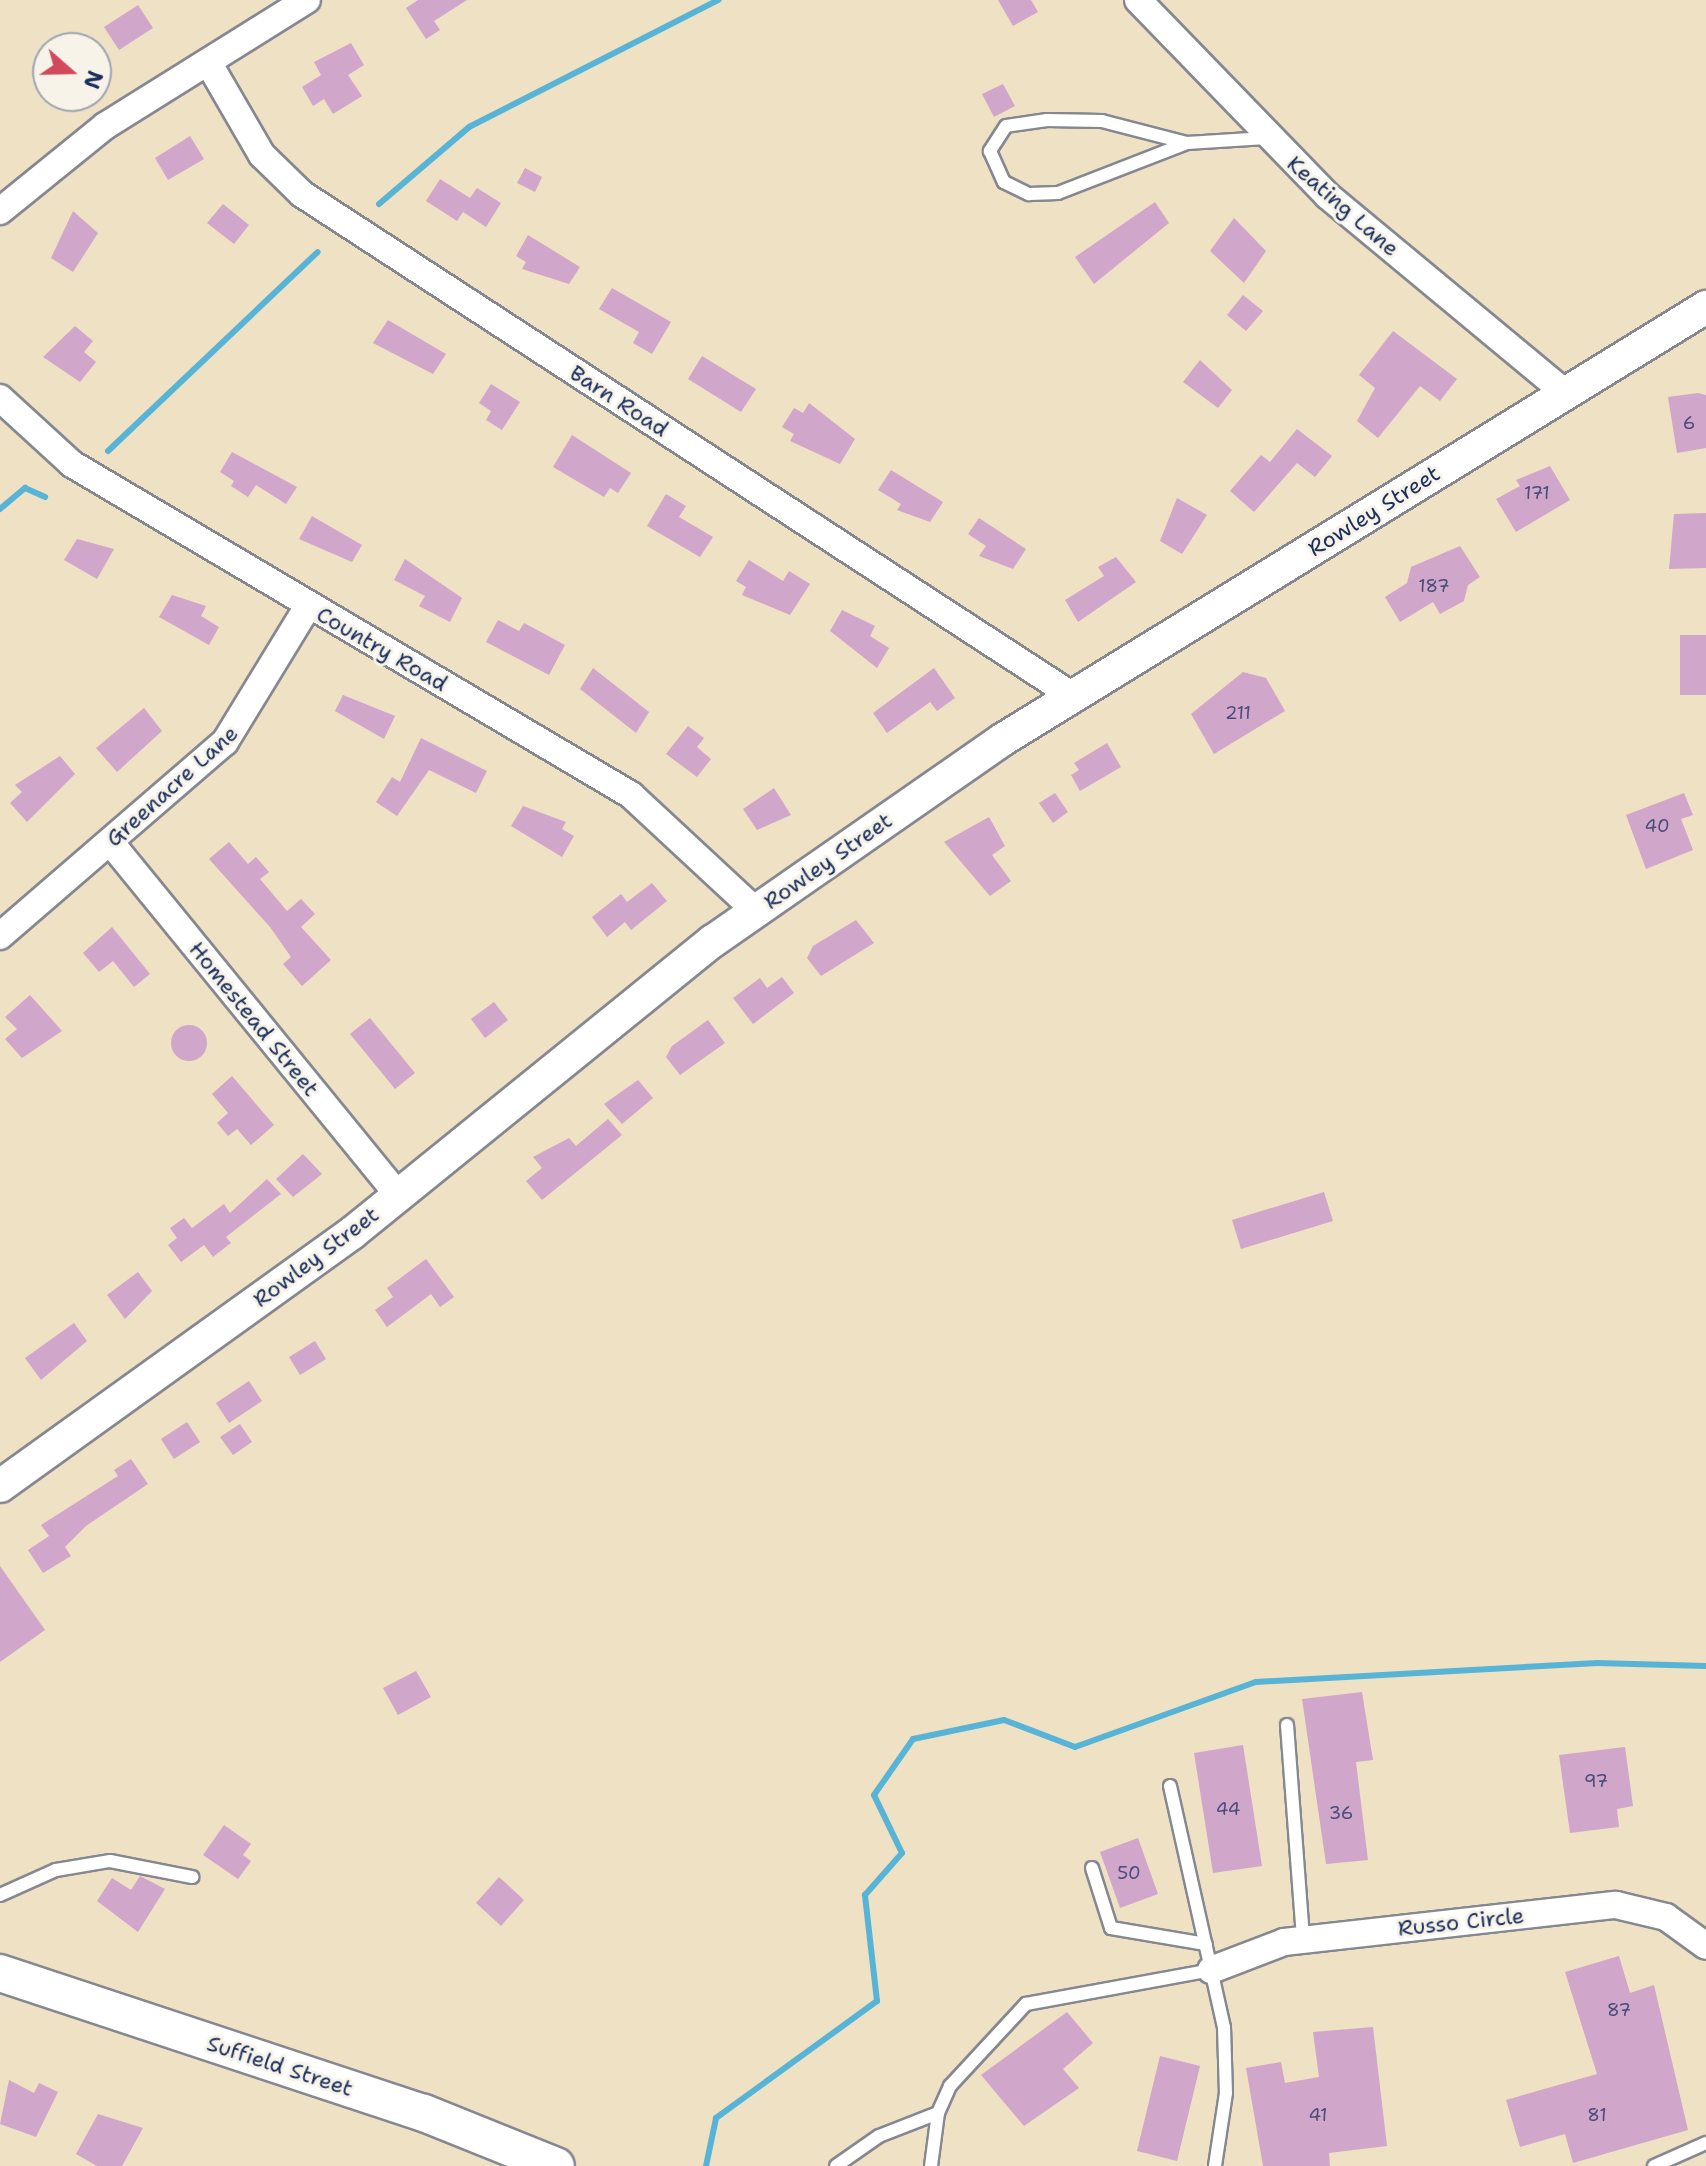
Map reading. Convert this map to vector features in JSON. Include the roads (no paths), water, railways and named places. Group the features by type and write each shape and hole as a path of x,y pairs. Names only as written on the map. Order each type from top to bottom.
{"main road":[{"name":"Suffield Street","path":"0,1973 424,2113 556,2166"}],"street":[{"path":"0,211 69,151 307,0"},
{"name":"Keating Lane","path":"1138,0 1266,138 1565,393"},
{"name":"Barn Road","path":"208,62 262,155 302,194 1073,696"},
{"name":"Rowley Street","path":"0,1486 398,1195 756,911 1073,696 1706,307"},
{"name":"Country Road","path":"0,398 72,464 631,795 756,911"},
{"name":"Greenacre Lane","path":"0,936 111,843 239,727 308,606"},
{"name":"Homestead Street","path":"111,843 398,1195"},
{"name":"Russo Circle","path":"1211,1970 1252,1949 1303,1940 1616,1905 1666,1917 1706,1946"}],"lane":[{"path":"1187,143 1102,121 1047,120 1006,126 990,151 1004,182 1029,194 1058,193 1187,143 1266,138"},
{"path":"1287,1725 1303,1940"},
{"path":"1170,1786 1224,2027 1226,2093 1215,2166"},
{"path":"0,1895 56,1870 110,1861 192,1877"},
{"path":"1092,1868 1111,1928 1206,1944"},
{"path":"931,2166 938,2113 950,2086 1026,2004 1211,1970"},
{"path":"836,2166 879,2136 938,2113"},
{"path":"1654,2166 1706,2143"}],"waterway":[{"path":"379,204 469,127 718,0"},
{"path":"108,451 318,252"},
{"path":"0,509 25,488 45,497"},
{"path":"706,2166 716,2118 877,2001 865,1895 902,1853 874,1795 913,1739 1004,1720 1075,1747 1256,1682 1597,1663 1706,1666"}]}
